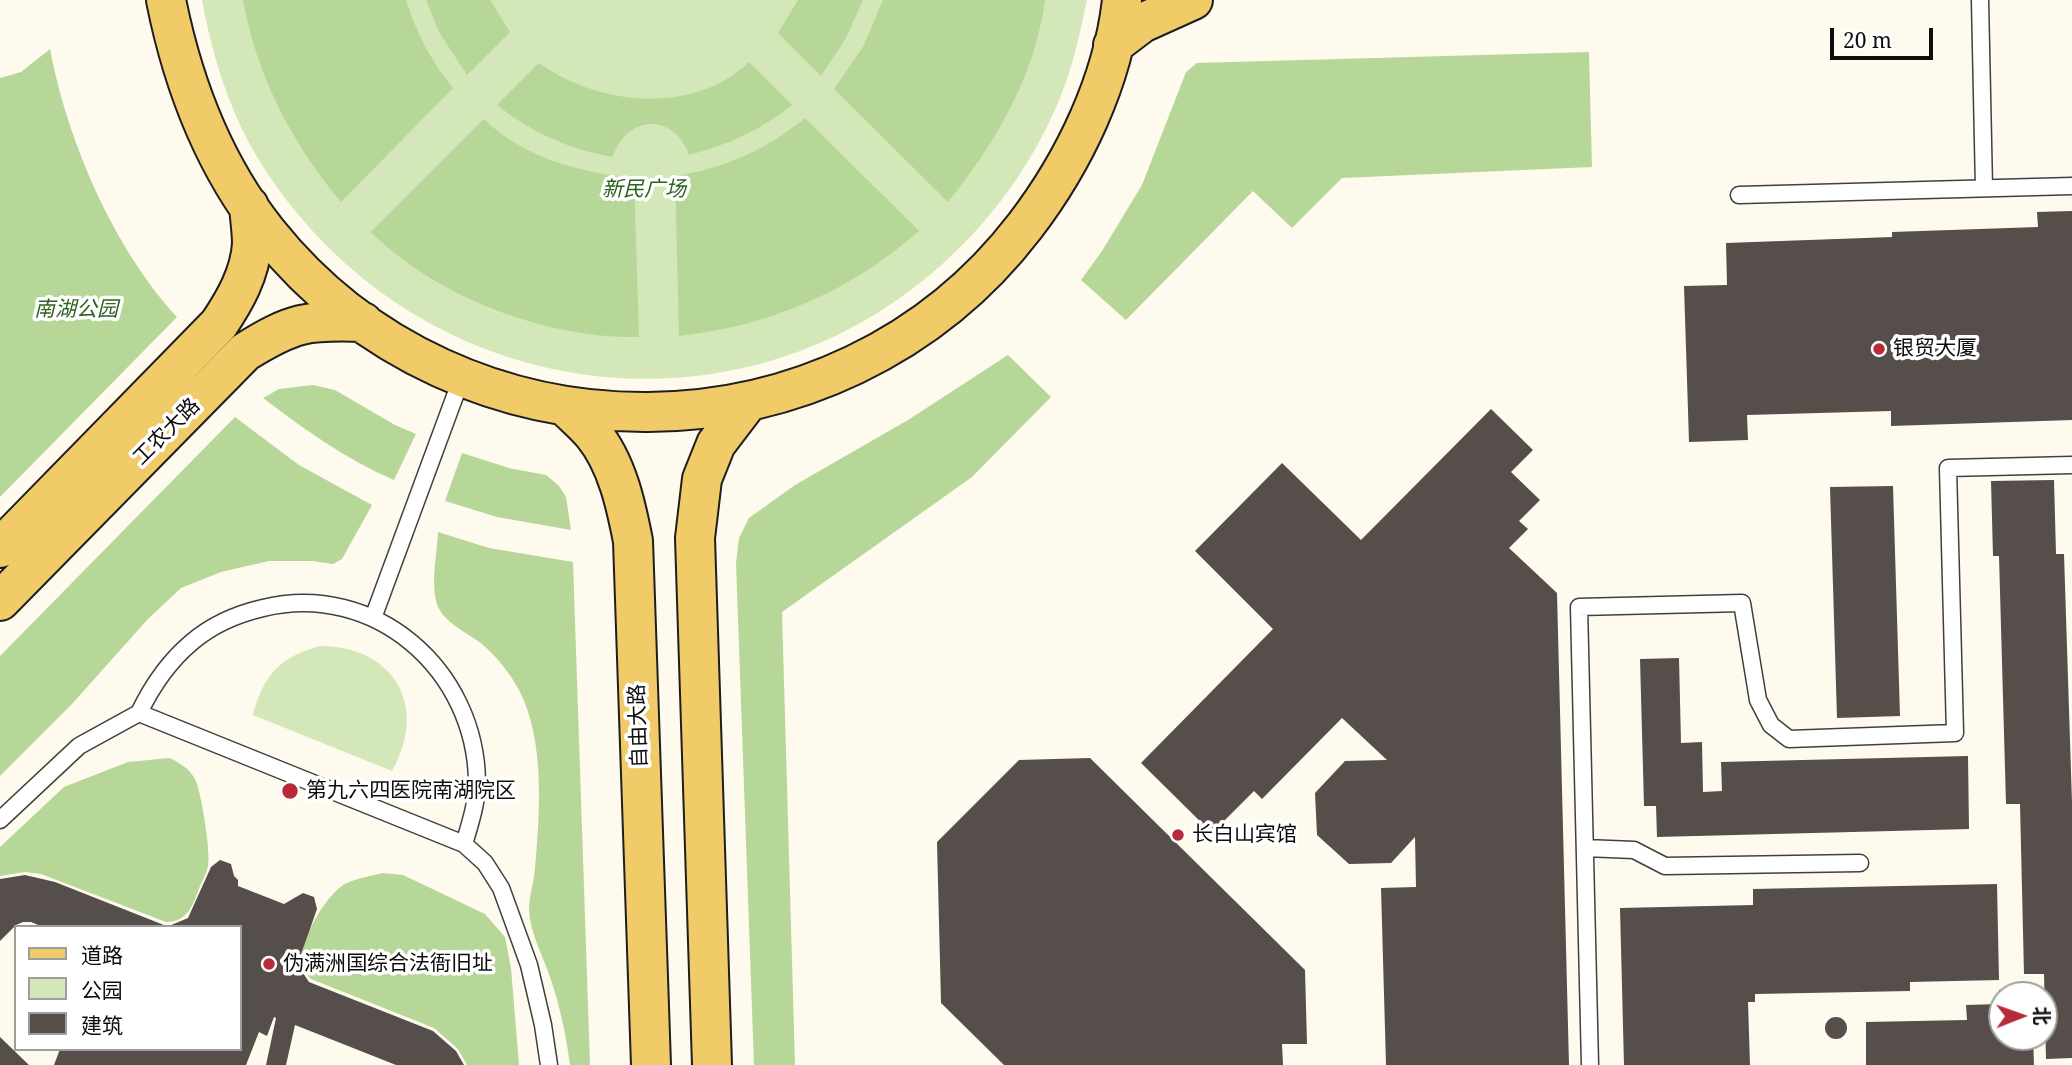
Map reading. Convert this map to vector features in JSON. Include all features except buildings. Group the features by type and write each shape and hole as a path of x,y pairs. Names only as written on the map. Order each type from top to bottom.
{"main road":[{"path":"166,0 176,48 192,98 212,145 268,232 302,271 340,306 427,362 462,377 527,399 566,407 632,413 685,412 748,402 789,391 839,372 887,348 931,319 972,285 1009,247 1041,204 1069,159 1092,110 1113,45 1122,0"},
{"path":"1113,45 1142,23 1193,0"},
{"name":"工农大路","path":"0,548 219,324 246,276 252,244 249,206"},
{"name":"工农大路","path":"0,601 245,352 295,325 324,320 363,322"},
{"path":"712,1065 695,538 702,479 716,444 748,402"},
{"name":"自由大路","path":"566,407 595,436 612,467 625,503 633,541 651,1065"}],"lane":[{"path":"1980,0 1984,188"},
{"path":"1739,195 2072,186"},
{"path":"373,618 462,377"},
{"path":"1590,1065 1579,607 1742,603 1758,700 1771,724 1789,739 1955,733 1948,468 2072,465"},
{"path":"0,820 79,746 139,713 152,686 171,661 186,647 219,624 247,612 276,604 307,603 338,607 373,618 394,629 419,648 440,670 456,696 468,724 475,754 477,785 473,815 464,844"},
{"path":"139,713 464,844 485,863 501,888 529,965 549,1065"},
{"path":"1585,848 1634,850 1665,866 1860,863"}],"green space":[{"name":"新民广场","path":"202,0 1087,0 1069,74 1046,129 1029,159 990,215 942,264 888,306 816,345 740,369 662,379 584,374 508,357 435,326 368,283 309,227 255,154 222,80"},
{"path":"243,0 406,0 425,47 453,88 341,202 307,156 278,107 257,55"},
{"path":"426,0 490,0 510,32 467,75 439,32"},
{"path":"798,0 863,0 846,38 821,76 778,33"},
{"path":"883,0 1045,0 1032,55 1010,108 982,157 948,202 834,89 863,47"},
{"name":"南湖公园","path":"50,49 68,120 96,192 133,259 177,317 0,497 0,78 21,72"},
{"path":"1589,52 1592,167 1342,178 1292,228 1253,191 1126,320 1081,280 1142,185 1186,72 1197,63"},
{"path":"749,62 792,105 743,136 689,155 673,131 650,124 628,133 619,143 613,157 597,154 537,132 497,105 539,63 588,88 645,99 701,91 726,79"},
{"path":"805,118 919,231 865,272 807,303 745,324 679,336 675,176 711,168 744,156 776,139"},
{"path":"484,119 516,144 553,161 594,172 634,178 639,337 567,331 495,310 427,276 371,232"},
{"path":"1008,355 1051,397 972,477 782,612 795,1065 754,1065 736,563 739,538 749,518 795,485 908,420"},
{"path":"313,385 335,390 395,425 416,434 394,480 342,453 263,398 279,389"},
{"path":"235,417 299,465 372,505 342,559 333,564 269,561 221,572 181,588 147,620 72,704 0,776 0,656"},
{"path":"462,453 509,468 546,475 559,486 566,497 571,530 497,517 445,501"},
{"path":"438,532 489,548 573,562 590,1065 570,1065 557,999 530,919 539,800 533,731 519,690 507,671 482,644 449,621 439,608 434,584"},
{"path":"320,646 346,649 368,656 385,668 398,684 405,703 407,724 403,747 392,771 253,715 262,689 275,670 294,656"},
{"path":"170,758 187,769 195,779 203,808 208,848 207,871 185,916 166,922 41,874 25,872 0,876 0,847 64,787 128,762"},
{"path":"383,873 403,875 485,914 505,937 511,968 519,1065 467,1065 458,1049 434,1028 311,979 305,973 302,965 304,945 322,908 337,889 345,884"}],"place":[{"name":"银贸大厦","path":"1879,349"},
{"name":"第九六四医院南湖院区","path":"290,791"},
{"name":"长白山宾馆","path":"1178,835"},
{"name":"伪满洲国综合法衙旧址","path":"269,964"}]}
